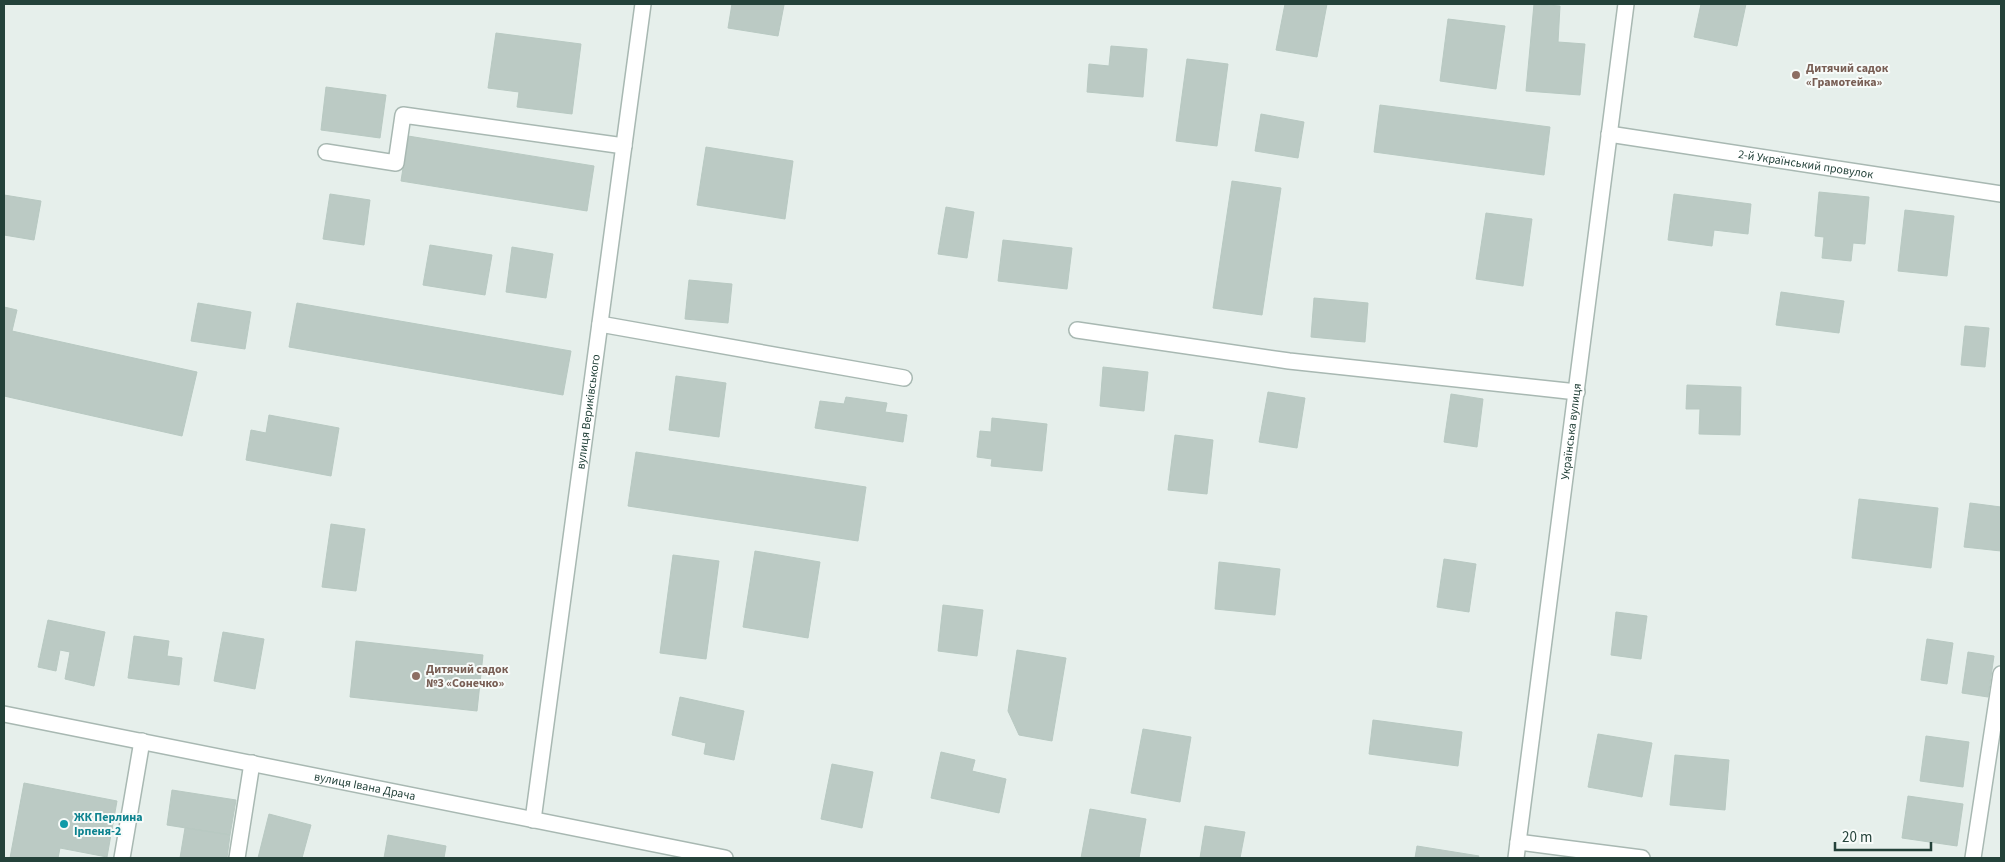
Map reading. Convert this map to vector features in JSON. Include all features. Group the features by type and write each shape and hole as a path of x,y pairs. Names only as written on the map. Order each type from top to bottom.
{"street":[{"name":"вулиця Вериківського","path":"533,820 643,4"},
{"name":"Українська вулиця","path":"1516,858 1626,4"},
{"path":"326,152 396,163 403,115 624,146"},
{"name":"2-й Український провулок","path":"1609,134 2001,194"},
{"path":"600,324 904,378"},
{"path":"1076,330 1289,362 1577,392"},
{"path":"1973,858 2001,674"},
{"name":"вулиця Івана Драча","path":"4,714 725,858"},
{"path":"122,858 142,742"},
{"path":"237,858 252,763"},
{"path":"1518,842 1642,858"}],"building":[{"path":"732,4 784,5 778,36 728,28"},
{"path":"1285,4 1327,4 1317,57 1276,50"},
{"path":"1534,4 1560,6 1558,42 1585,44 1580,95 1526,91"},
{"path":"1701,4 1746,4 1737,46 1694,37"},
{"path":"1448,19 1505,26 1496,89 1440,81"},
{"path":"496,33 581,44 572,114 517,107 519,92 488,88"},
{"path":"1111,46 1147,49 1143,97 1087,92 1089,64 1109,66"},
{"path":"1187,59 1228,64 1217,146 1176,141"},
{"path":"326,87 386,95 380,138 321,130"},
{"path":"1380,105 1550,127 1544,175 1374,152"},
{"path":"1261,114 1304,122 1298,158 1255,151"},
{"path":"408,136 594,166 587,211 401,181"},
{"path":"706,147 793,161 785,219 697,205"},
{"path":"1232,181 1281,188 1262,315 1213,308"},
{"path":"1819,192 1869,197 1865,244 1853,243 1851,261 1822,258 1824,237 1815,236"},
{"path":"330,194 370,200 364,245 323,239"},
{"path":"1674,194 1751,204 1748,234 1714,230 1712,246 1668,240"},
{"path":"4,195 41,201 34,240 4,235"},
{"path":"946,207 974,212 967,258 938,254"},
{"path":"1905,210 1954,216 1947,276 1898,271"},
{"path":"1486,213 1532,219 1523,286 1476,279"},
{"path":"1003,240 1072,248 1067,289 998,281"},
{"path":"430,245 492,255 485,295 423,285"},
{"path":"512,247 553,254 546,298 506,292"},
{"path":"689,280 732,284 728,323 685,319"},
{"path":"1781,292 1844,301 1839,333 1776,325"},
{"path":"1314,298 1368,303 1365,342 1311,337"},
{"path":"198,303 251,312 245,349 191,341"},
{"path":"297,303 571,351 563,395 289,347"},
{"path":"4,307 17,310 12,331 197,372 182,436 4,396"},
{"path":"1965,326 1989,328 1985,367 1961,365"},
{"path":"1103,367 1148,372 1144,411 1100,406"},
{"path":"676,376 726,383 719,437 669,430"},
{"path":"1687,385 1741,387 1740,435 1699,434 1700,409 1686,409"},
{"path":"1268,392 1305,398 1297,448 1259,442"},
{"path":"1451,394 1483,399 1477,447 1444,442"},
{"path":"846,397 887,403 885,412 907,415 903,442 815,428 820,401 844,404"},
{"path":"269,415 339,428 331,476 246,460 251,430 266,433"},
{"path":"992,418 1047,424 1042,471 991,466 992,459 977,457 980,431 991,432"},
{"path":"1175,435 1213,440 1207,494 1168,490"},
{"path":"636,452 866,487 858,541 628,506"},
{"path":"1859,499 1938,508 1931,568 1852,558"},
{"path":"1970,503 2001,507 2001,551 1964,547"},
{"path":"331,524 365,529 356,591 322,587"},
{"path":"755,551 820,562 808,638 743,627"},
{"path":"673,555 719,561 706,659 660,653"},
{"path":"1444,559 1476,564 1469,612 1437,607"},
{"path":"1219,562 1280,569 1275,615 1215,609"},
{"path":"943,605 983,610 977,656 938,651"},
{"path":"1616,612 1647,616 1641,659 1611,655"},
{"path":"48,620 105,632 94,686 65,679 70,652 60,650 56,671 38,667"},
{"path":"223,632 264,639 255,689 214,681"},
{"path":"134,636 169,641 167,656 182,658 179,685 128,678"},
{"path":"1927,639 1953,643 1947,684 1921,680"},
{"name":"Дитячий садок №3 «Сонечко»","path":"356,641 483,655 477,711 350,697"},
{"path":"1017,650 1066,658 1052,741 1019,735 1008,711"},
{"path":"1968,652 1994,656 1988,697 1962,693"},
{"path":"680,697 744,711 734,760 704,754 706,743 672,735"},
{"path":"1373,720 1462,732 1458,766 1369,754"},
{"path":"1143,729 1191,737 1180,802 1131,793"},
{"path":"1598,734 1652,743 1642,797 1588,787"},
{"path":"1926,736 1969,742 1963,787 1920,781"},
{"path":"941,752 975,760 972,771 1006,779 999,813 931,798"},
{"path":"1675,755 1729,760 1725,810 1670,805"},
{"path":"832,764 873,772 862,828 821,819"},
{"name":"ЖК Перлина Ірпеня-2","path":"24,783 117,801 107,857 60,848 58,858 10,858"},
{"path":"172,790 236,800 230,835 167,825"},
{"path":"1908,796 1963,804 1957,846 1902,838"},
{"path":"1090,809 1146,819 1139,858 1081,858"},
{"path":"269,814 311,825 302,858 258,858"},
{"path":"1205,826 1245,832 1240,858 1200,858"},
{"path":"185,828 230,835 227,858 180,858"},
{"path":"388,835 446,846 444,858 384,858"},
{"path":"1417,846 1479,856 1478,858 1415,858"}],"place":[{"name":"Дитячий садок «Грамотейка»","path":"1796,75"},
{"name":"Дитячий садок №3 «Сонечко»","path":"416,676"},
{"name":"ЖК Перлина Ірпеня-2","path":"64,824"}]}
